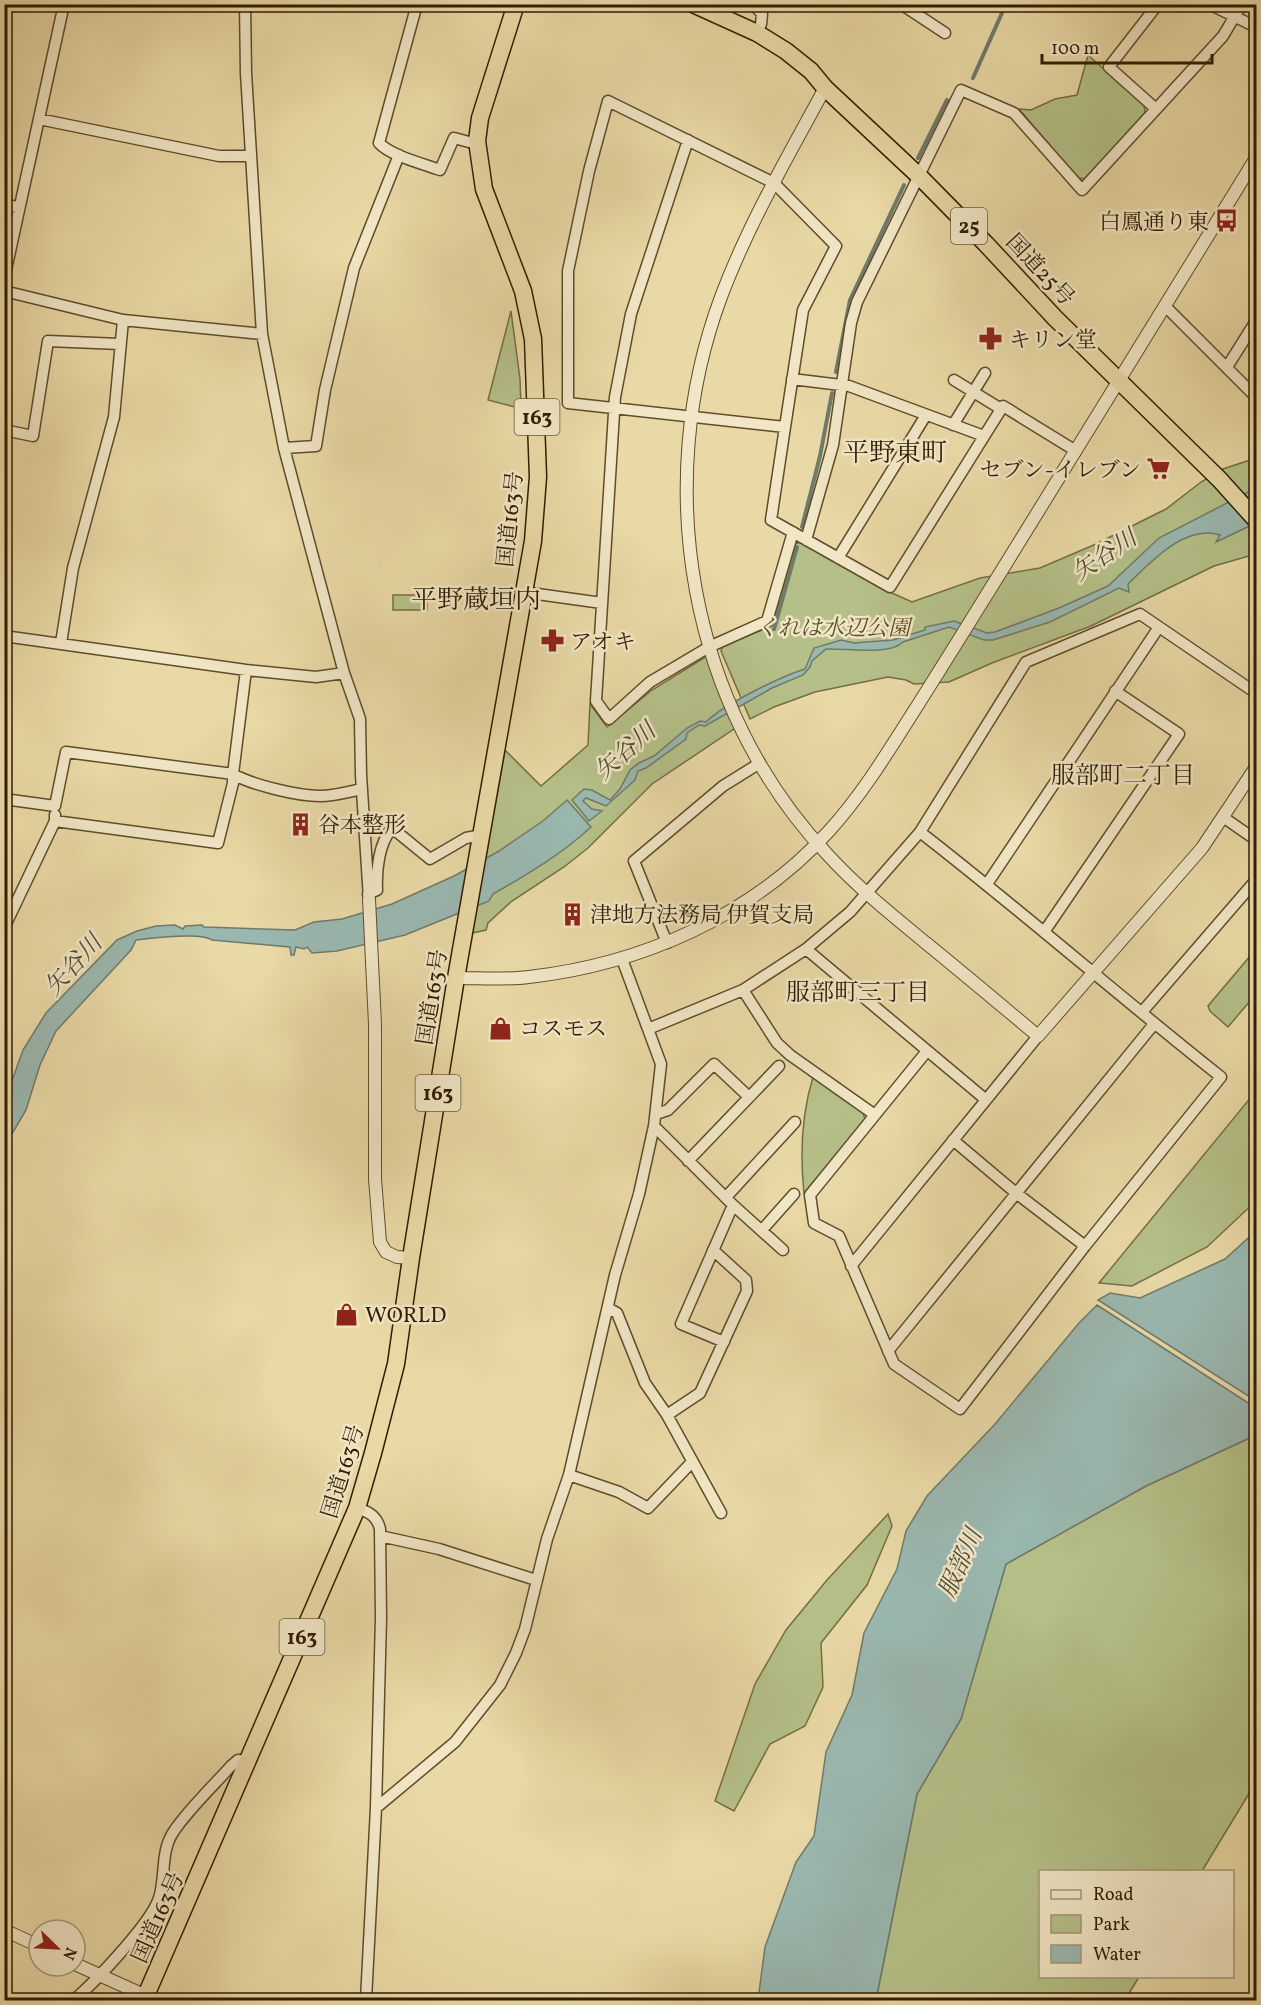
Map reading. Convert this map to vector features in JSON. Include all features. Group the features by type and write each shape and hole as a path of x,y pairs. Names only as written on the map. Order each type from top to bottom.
{"highway":[{"name":"国道163号","path":"145,1998 357,1508 396,1364 456,978 533,541 538,477 533,339 523,291 484,189 477,141 483,109 516,4"},
{"name":"国道25号","path":"693,4 757,33 803,65 919,176 1257,520"}],"street":[{"path":"4,279 64,4"},
{"path":"245,4 251,156 262,334 284,448 344,673 360,719 375,1024 375,1179 380,1242 386,1252 397,1257 411,1258"},
{"path":"417,4 379,143 399,155 440,170 454,138 469,142 477,141"},
{"path":"753,4 762,14 757,33"},
{"path":"901,4 945,33"},
{"path":"1156,109 1109,67 1158,4"},
{"path":"1209,4 1257,27"},
{"path":"806,540 833,445 851,323 858,302 961,90 1014,113 1082,190 1223,36 1242,4"},
{"path":"825,88 774,183 720,299 698,373 690,418 686,495 694,588 711,651 736,716 760,763 785,802 817,843 867,894 1038,1036"},
{"path":"785,427 568,403 568,271 589,171 608,101 774,183 836,246 803,310 771,520 890,587 1003,406 1076,451"},
{"path":"39,119 219,156 251,156"},
{"path":"688,140 631,314 615,397 596,701 609,719 650,682 767,621 793,532"},
{"path":"284,448 316,446 326,390 354,268 399,155"},
{"path":"456,978 526,978 622,960 697,929 748,899 778,877 817,843 875,774 1257,158"},
{"path":"4,205 19,207"},
{"path":"4,291 123,320 262,334"},
{"path":"1166,307 1257,397"},
{"path":"61,643 73,568 114,417 123,320"},
{"path":"1227,367 1257,321"},
{"path":"4,430 33,436 48,341 120,344"},
{"path":"953,425 985,373"},
{"path":"792,379 841,384 984,436"},
{"path":"954,380 1001,409"},
{"path":"838,558 926,415"},
{"path":"523,592 602,603"},
{"path":"648,1029 743,990 806,949 850,912 920,832 1026,662 1140,614 1257,693"},
{"path":"987,884 1159,627"},
{"path":"4,636 246,670 316,677 344,673"},
{"path":"55,821 218,843 234,783 232,774 246,670"},
{"path":"1044,932 1179,734 1115,690"},
{"path":"4,928 55,821 55,806 66,752 232,774 275,789 317,796 362,789"},
{"path":"667,943 634,861 723,786 760,763"},
{"path":"851,1266 985,1099 1202,848 1257,768"},
{"path":"4,800 55,806"},
{"path":"1223,817 1257,840"},
{"path":"368,897 377,890 382,848 392,828 430,859 466,838 481,837"},
{"path":"920,832 987,884 1092,974 1221,1077 1085,1246 960,1409 894,1364 839,1236 814,1223 810,1195 927,1051"},
{"path":"1142,1012 1257,880"},
{"path":"806,949 985,1099"},
{"path":"376,1808 455,1743 500,1685 525,1629 547,1539 569,1475 608,1308 639,1194 656,1114 661,1064 622,960"},
{"path":"743,990 777,1043 790,1055 875,1115"},
{"path":"888,1351 1154,1024"},
{"path":"656,1114 668,1110 714,1064 749,1097"},
{"path":"688,1161 779,1066"},
{"path":"724,1342 681,1323 713,1250 730,1201 795,1122"},
{"path":"654,1126 783,1250"},
{"path":"953,1140 1016,1193 1085,1246"},
{"path":"762,1230 794,1194"},
{"path":"667,1415 700,1393 747,1291 746,1280 713,1250"},
{"path":"608,1308 617,1313 645,1383 667,1415 721,1513"},
{"path":"569,1475 619,1492 648,1508 692,1462"},
{"path":"357,1508 373,1515 378,1521 380,1536 381,1618 376,1808 366,2001"},
{"path":"380,1536 439,1549 536,1580"},
{"path":"74,2001 100,1975 147,1920 159,1899 165,1857 174,1832 231,1766 238,1760 249,1761"},
{"path":"4,1930 27,1941"},
{"path":"87,1969 145,1998"}],"green space":[{"path":"1088,55 1144,105 1145,113 1085,179 1078,178 1019,109 1031,110 1055,99 1077,95"},
{"path":"511,311 520,379 521,406 515,407 488,400"},
{"name":"くれは水辺公園","path":"1256,458 1256,554 1214,566 1091,626 992,663 949,682 914,684 888,677 815,692 774,707 750,719 721,651 723,646 772,626 795,544 800,542 912,602 980,578 1040,568 1096,544 1166,509 1201,482 1223,469"},
{"path":"393,595 428,595 427,610 393,610"},
{"path":"707,656 737,727 652,784 588,848 564,867 512,901 488,923 486,930 472,933 505,750 541,786 588,745 590,704 607,727 652,690"},
{"path":"1256,949 1256,994 1228,1027 1210,1011 1208,1006"},
{"path":"813,1077 863,1113 865,1119 804,1193 803,1134 806,1105"},
{"path":"1256,1091 1256,1201 1207,1247 1132,1286 1099,1283"},
{"path":"1256,1435 1256,1782 1203,1870 1039,1870 1039,1978 1138,1978 1125,2000 876,2000 917,1794 961,1719 1006,1564 1146,1486"},
{"path":"888,1514 892,1526 867,1585 821,1643 823,1687 805,1726 770,1744 734,1811 715,1801 755,1684 786,1630 827,1580"}],"water":[{"path":"1256,488 1256,523 1216,542 1220,535 1207,533 1182,540 1158,556 1128,584 1129,592 1119,588 1050,622 993,640 984,640 949,627 888,649 826,649 812,661 803,675 772,688 705,726 699,725 687,733 686,739 646,768 638,771 635,780 606,806 586,798 583,801 592,809 602,811 589,821 572,800 584,789 592,790 610,800 620,789 630,770 639,763 654,756 687,728 700,721 706,722 726,707 753,692 805,669 814,648 841,640 854,643 893,640 925,630 925,627 954,621 987,633 995,632 1059,608 1108,586 1159,538"},
{"path":"567,800 591,827 580,837 544,863 493,894 489,901 405,935 337,951 312,953 307,947 304,949 296,947 294,955 291,955 290,947 212,940 198,936 136,940 131,950 56,1031 40,1065 26,1110 5,1146 5,1100 23,1050 46,1013 117,940 156,926 175,925 183,929 185,926 202,925 204,927 295,930 314,922 342,919 392,904 454,876 499,851 543,821"},
{"path":"1256,1231 1256,1245 1253,1248 1256,1252 1256,1401 1098,1300 1110,1293 1140,1298 1225,1259"},
{"name":"服部川","path":"1097,1305 1256,1408 1256,1435 1146,1486 1006,1564 961,1719 917,1794 876,2000 758,2000 765,1947 796,1862 814,1836 826,1752 852,1695 864,1633 897,1569 906,1531 927,1496 995,1424 1079,1323"}],"waterway":[{"path":"973,78 1006,4"},
{"path":"918,158 947,100"},
{"path":"836,372 850,300 904,185"},
{"path":"802,527 820,456 832,393"},
{"path":"774,629 797,547"}],"place":[{"name":"白鳳通り東","path":"1227,221"},
{"name":"キリン堂","path":"991,339"},
{"name":"セブン-イレブン","path":"1159,469"},
{"name":"アオキ","path":"552,641"},
{"name":"谷本整形","path":"300,824"},
{"name":"津地方法務局 伊賀支局","path":"572,914"},
{"name":"コスモス","path":"501,1028"},
{"name":"WORLD","path":"347,1314"}],"district":[{"name":"平野東町","path":"895,452"},
{"name":"平野蔵垣内","path":"476,599"},
{"name":"服部町二丁目","path":"1123,775"},
{"name":"服部町三丁目","path":"858,992"}],"water label":[{"name":"矢谷川","path":"1104,555"},
{"name":"矢谷川","path":"625,751"},
{"name":"矢谷川","path":"73,965"}]}
